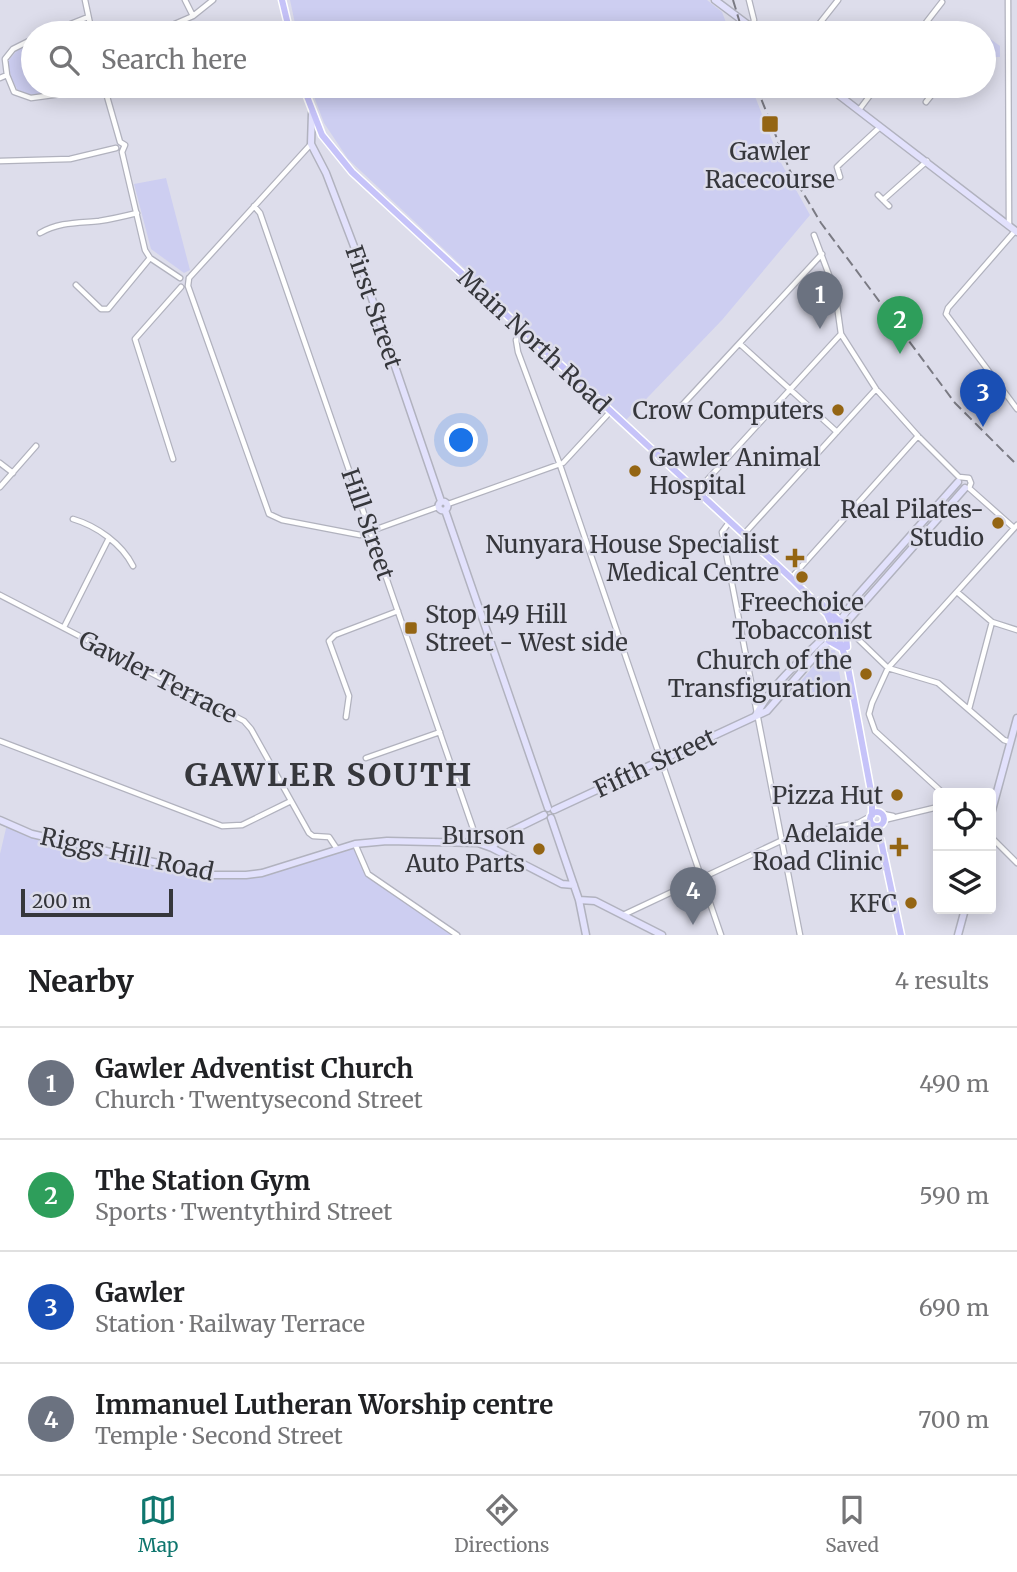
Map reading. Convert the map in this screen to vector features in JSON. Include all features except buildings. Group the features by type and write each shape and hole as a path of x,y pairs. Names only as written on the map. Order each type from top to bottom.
{"main road":[{"path":"282,0 287,21"},
{"name":"Main North Road","path":"307,98 327,143 352,172 791,578 838,628"},
{"path":"838,628 847,662"},
{"path":"838,628 901,935"},
{"path":"829,641 843,649"}],"street":[{"path":"85,0 89,21"},
{"path":"185,0 193,16"},
{"path":"182,21 193,16 213,0"},
{"path":"715,0 742,21"},
{"path":"749,0 754,21"},
{"path":"821,21 838,0"},
{"path":"1008,0 1009,225"},
{"path":"928,21 942,2"},
{"path":"78,21 88,17"},
{"path":"21,45 13,48 5,62 14,92 21,94"},
{"path":"0,78 7,75"},
{"path":"108,98 120,142 125,145 122,152 145,250 150,258 180,278 189,278"},
{"path":"843,98 1016,232 948,308 946,314 1017,409"},
{"path":"859,110 868,98"},
{"path":"926,102 929,98"},
{"path":"312,113 311,144 189,278 188,286 269,514 282,520 360,535 371,532 559,465 610,412"},
{"path":"837,167 880,127"},
{"path":"0,161 70,159 116,148 120,142"},
{"name":"First Street","path":"311,144 327,173 443,506 574,885 586,935"},
{"path":"116,148 122,152"},
{"path":"883,200 927,161"},
{"path":"831,164 837,167 840,177"},
{"path":"878,195 889,206"},
{"name":"Hill Street","path":"254,206 260,214 478,843"},
{"path":"40,233 54,225 138,213"},
{"path":"814,235 835,291 841,334 876,389 967,488 1015,526 888,668 872,703 870,722 875,731 938,788"},
{"path":"674,414 822,254"},
{"path":"76,285 101,309 108,309 150,258"},
{"path":"180,278 178,283 181,286"},
{"path":"173,459 135,346 136,335 181,286 188,286"},
{"path":"523,331 516,340 516,345 721,935"},
{"path":"697,491 841,334"},
{"path":"740,344 837,432"},
{"path":"744,534 876,389"},
{"path":"791,578 918,436"},
{"path":"0,487 36,446"},
{"path":"0,463 13,473"},
{"path":"757,715 763,702 787,674 838,628 967,488 971,483 969,478 959,479 857,596 838,628"},
{"path":"73,519 109,538 133,566"},
{"path":"730,521 722,532 800,935"},
{"path":"64,628 109,538"},
{"path":"957,592 992,622 1017,629"},
{"name":"Gawler Terrace","path":"0,595 244,721 309,832 313,836 329,837 337,849"},
{"path":"346,717 348,696 329,641 335,635 398,611"},
{"path":"969,709 992,622"},
{"name":"Fifth Street","path":"492,848 501,836 767,711 838,628"},
{"path":"858,639 888,668 938,682 1011,748"},
{"path":"996,798 1017,718"},
{"path":"366,758 440,732"},
{"path":"0,741 222,826 235,828 290,801"},
{"path":"623,915 782,840 933,808"},
{"name":"Riggs Hill Road","path":"0,820 32,834 210,875 262,873 355,844 387,841 478,843 562,884 574,885"},
{"path":"996,842 1017,863"},
{"path":"355,844 368,874 457,935"},
{"path":"579,900 595,901 662,935"},
{"path":"958,935 964,914"}],"shaded area":[{"path":"290,0 707,0 722,12 725,21 294,21"},
{"path":"996,43 1000,46 1000,57 996,57"},
{"path":"20,47 21,96 11,78 8,61"},
{"path":"315,98 756,98 780,161 810,215 722,320 626,420 348,159 324,123"},
{"path":"166,178 190,270 184,273 151,249 134,184"},
{"path":"827,650 835,650 843,693 806,700 801,681"},
{"path":"7,824 32,834 195,873 246,875 355,844 365,870 457,935 0,935 0,854"}],"railway":[{"path":"733,0 739,21"},
{"path":"761,98 790,171 821,223 955,403 1017,465"}],"place":[{"name":"Gawler Racecourse","path":"770,124"},
{"name":"Gawler Adventist Church","path":"820,329"},
{"name":"The Station Gym","path":"900,354"},
{"name":"Crow Computers","path":"838,410"},
{"name":"Gawler","path":"983,427"},
{"name":"Gawler Animal Hospital","path":"635,471"},
{"name":"Real Pilates- Studio","path":"998,523"},
{"name":"Nunyara House Specialist Medical Centre","path":"795,558"},
{"name":"Freechoice Tobacconist","path":"802,577"},
{"name":"Stop 149 Hill Street - West side","path":"411,628"},
{"name":"Church of the Transfiguration","path":"866,674"},
{"name":"Pizza Hut","path":"897,795"},
{"name":"Adelaide Road Clinic","path":"899,847"},
{"name":"Burson Auto Parts","path":"539,849"},
{"name":"KFC","path":"911,903"},
{"name":"Immanuel Lutheran Worship centre","path":"693,925"}],"district":[{"name":"GAWLER SOUTH","path":"329,775"}]}
